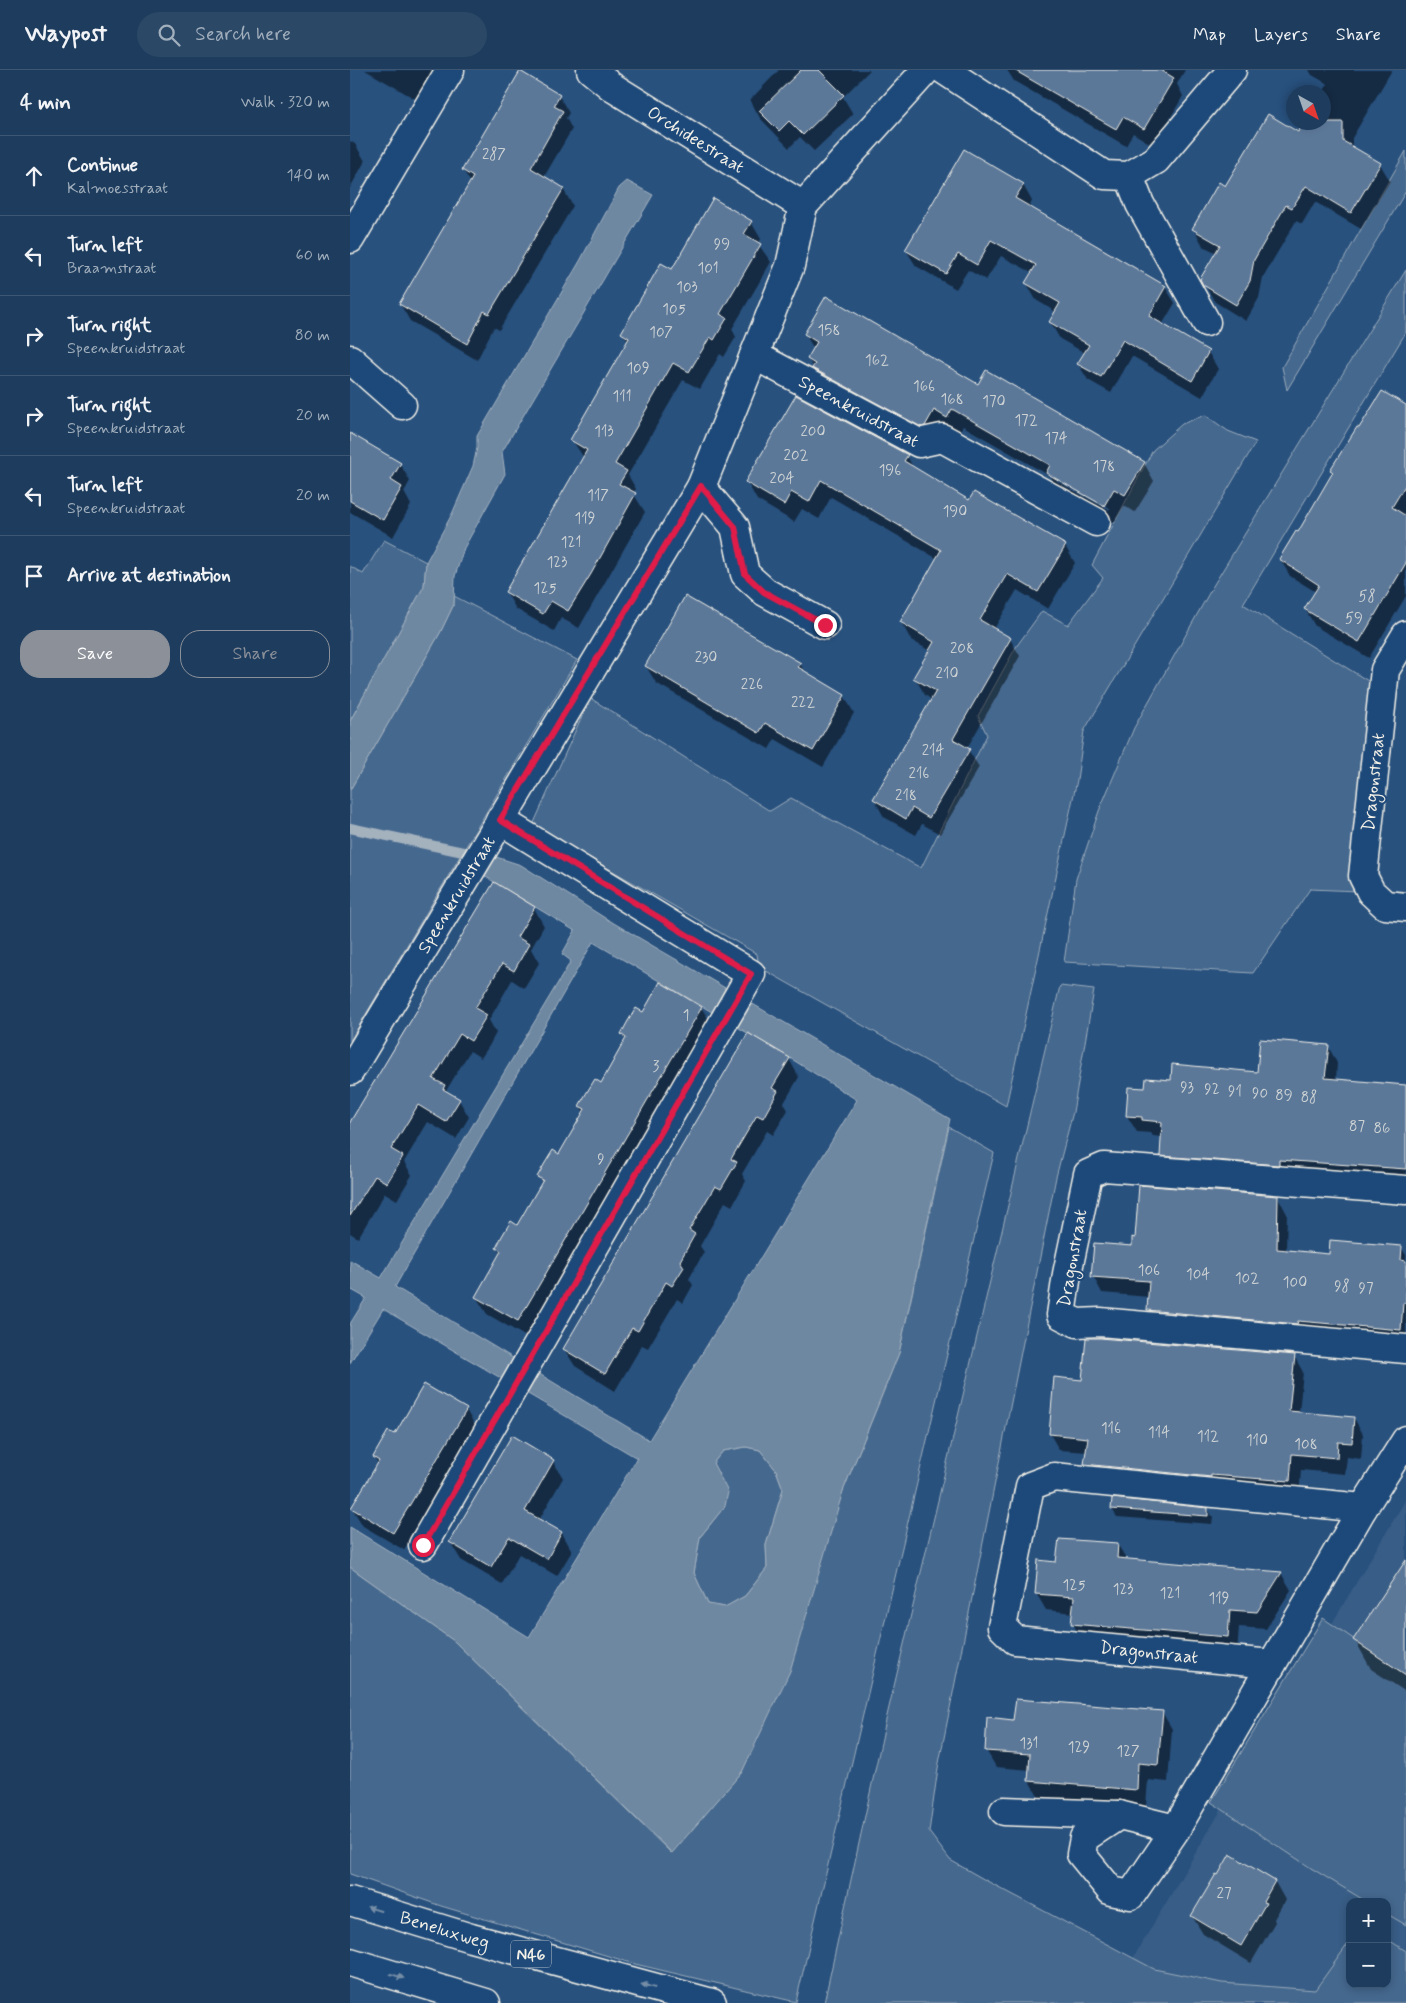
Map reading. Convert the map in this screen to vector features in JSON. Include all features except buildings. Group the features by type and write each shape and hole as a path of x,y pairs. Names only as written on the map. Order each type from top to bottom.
{"main road":[{"path":"350,239 450,70"},
{"name":"Orchideestraat","path":"591,70 612,87 803,206"},
{"name":"Speenkruidstraat","path":"350,1071 701,486 790,266 803,206 926,70"},
{"path":"944,70 1104,175 1129,176 1156,160 1232,70"},
{"path":"1129,176 1140,204 1206,322"},
{"name":"Speenkruidstraat","path":"754,355 919,442 942,438 1096,522"},
{"path":"350,359 402,405"},
{"path":"701,486 735,527 745,574 764,592 825,625"},
{"name":"Dragonstraat","path":"1406,635 1384,670 1363,876 1370,892 1385,905 1406,907"},
{"path":"423,1545 745,984 500,820"},
{"name":"Dragonstraat","path":"1406,1190 1104,1166 1088,1174 1067,1274 1061,1314 1077,1323 1109,1323 1406,1349"},
{"path":"1119,1815 1084,1838 1081,1854 1111,1891 1131,1895 1176,1829 1363,1508 1406,1440"},
{"name":"Dragonstraat","path":"1272,1664 1015,1640 1002,1627 1030,1486 1054,1477 1363,1508"},
{"path":"1004,1811 1119,1815 1176,1829"},
{"name":"Beneluxweg","path":"350,1902 470,1938 712,2003"},
{"path":"350,1962 486,2003"}],"shaded area":[{"path":"1406,151 1406,191 1287,390 1282,367"},
{"path":"627,181 653,195 502,452 505,474 464,548 455,576 454,604 440,633 350,790 350,721 424,586 426,562 452,514 473,466 477,448 477,436 580,261 619,188"},
{"path":"1406,270 1406,332 1243,604 1373,684 1358,891 1310,889 1253,973 1064,962 1076,879 1099,811 1134,728 1213,586"},
{"path":"1205,415 1228,431 1256,442 1084,731 1077,780 1006,1106 759,967 757,954 533,825 590,698 770,811 791,798 921,868 987,735 978,716 1016,647 1042,611 1068,625 1103,578 1092,565 1153,450 1182,424"},
{"path":"384,540 426,562 424,586 350,721 350,566 363,574"},
{"path":"454,596 577,660 350,1041 350,790 440,633 454,604"},
{"path":"465,847 521,865 605,918 950,1119 899,1353 843,1491 790,1671 742,1772 672,1853 454,1641 350,1567 350,1527 529,1637 637,1458 383,1309 350,1363 350,1324 366,1298 350,1289 350,1260 381,1278 571,961 562,954 575,931 458,860","holes":["593,942 790,1058 857,1100 649,1440 395,1287","746,1447 760,1450 776,1470 783,1489 766,1545 767,1568 745,1596 725,1607 708,1604 694,1573 700,1537 725,1506 728,1492 713,1463 723,1451"]},
{"path":"1060,986 1094,990 1073,1112 1056,1177 938,1768 929,1832 950,1860 1154,1969 1222,1983 1315,1990 1346,1947 1346,1988 1391,1988 1391,1942 1406,1951 1406,2003 824,2003 886,1720"},
{"path":"949,1127 994,1153 796,2002 635,1964 441,1906 350,1874 350,1567 454,1641 671,1853 742,1772 843,1491 899,1353"},
{"path":"746,1447 760,1450 776,1470 783,1489 766,1545 767,1568 745,1596 725,1607 708,1604 694,1573 700,1537 725,1506 713,1463 723,1451"},
{"path":"1406,1499 1406,2003 1123,1975"},
{"path":"1323,1618 1406,1675 1406,1925 1391,1916 1391,1898 1360,1898 1211,1802"}],"waterway":[{"path":"350,828 463,852"}],"route":[{"path":"423,1545 751,974 500,820 701,486 735,527 745,574 764,592 825,625"}]}
